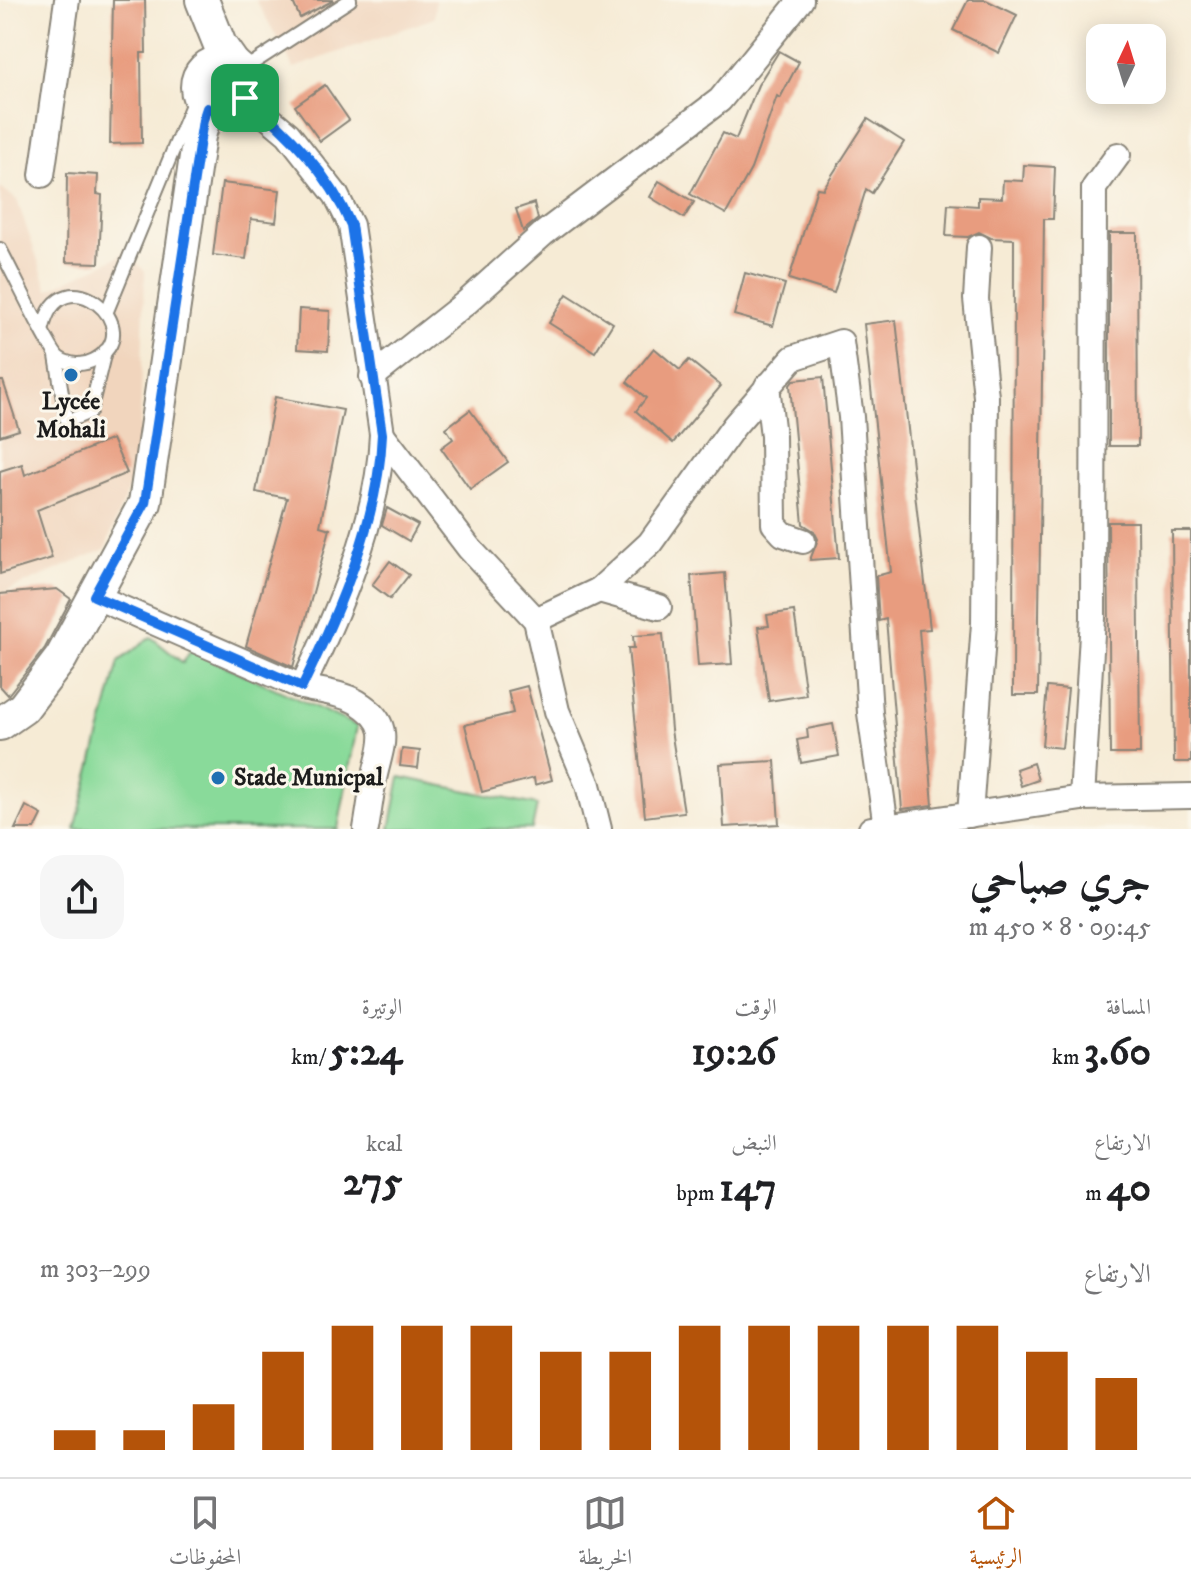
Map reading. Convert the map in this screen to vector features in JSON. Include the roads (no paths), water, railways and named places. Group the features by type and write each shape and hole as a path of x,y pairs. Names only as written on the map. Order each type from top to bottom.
{"street":[{"path":"42,175 67,0"},
{"path":"0,724 23,708 61,658 145,503 199,136 222,83 215,34 202,0"},
{"path":"372,377 467,302 543,234 720,100 801,0"},
{"path":"222,83 288,134 344,210 359,258 372,377 382,434 381,463 373,501 337,614 302,687"},
{"path":"1082,798 1093,618 1092,211 1094,188 1118,155"},
{"path":"979,247 976,299 986,397 983,819"},
{"path":"536,620 599,590 650,543 767,386 793,358 841,342 851,417 878,828 983,819 1082,798 1191,796"},
{"path":"767,386 773,436 774,524 783,534 803,541"},
{"path":"382,434 469,548 536,620 557,711 588,785 599,829"},
{"path":"599,590 659,607"},
{"path":"94,596 302,687 355,701 374,716 382,729 385,744 375,776 366,829"}],"lane":[{"path":"107,311 222,83 350,0"},
{"path":"0,249 43,328 44,339 56,356 66,418 71,420 90,412 112,331 107,311 90,297 69,296 51,308 43,328"},
{"path":"56,356 76,364 97,358 105,351"}],"place":[{"name":"Lycée Mohali","path":"71,375"},
{"name":"Stade Municpal","path":"218,778"}]}
